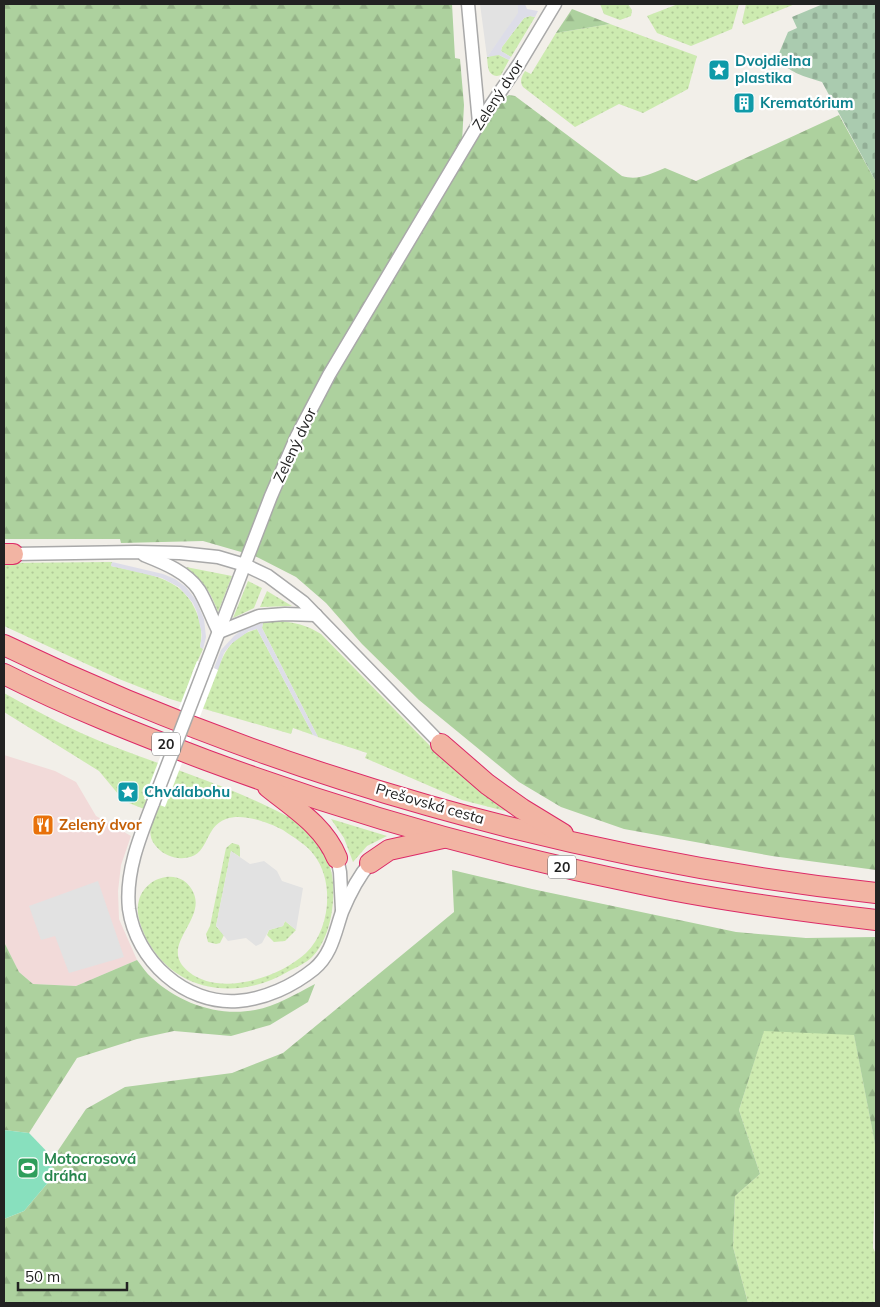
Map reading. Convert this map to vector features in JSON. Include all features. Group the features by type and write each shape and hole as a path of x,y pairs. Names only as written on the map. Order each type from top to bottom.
{"highway":[{"name":"Prešovská cesta","path":"4,644 122,698 222,737 290,761 454,812 578,843 733,874 876,893"},
{"name":"Prešovská cesta","path":"4,674 76,708 256,778 336,805 446,837 648,886 732,901 876,920"},
{"path":"441,744 486,784 522,809 578,843"},
{"path":"256,778 318,828 326,837 337,858"},
{"path":"370,863 390,850 446,837"}],"street":[{"path":"468,4 479,123"},
{"name":"Zelený dvor","path":"342,912 330,947 315,968 291,984 259,997 236,1001 214,999 200,995 173,981 149,958 133,927 129,909 128,893 131,871 142,832 153,803 297,436 330,374 479,123 519,64 555,4"},
{"path":"136,552 178,571 190,580 198,589 219,632 259,616 279,614 316,615"},
{"path":"9,554 180,553 218,557 245,565 268,576 304,602 441,744"},
{"path":"337,858 340,872 342,912"},
{"path":"342,912 356,883 370,863"}],"shaded area":[{"path":"480,4 518,4 519,13 487,57"},
{"path":"518,4 525,4 527,9 538,11 535,17 524,18 502,47 501,51 511,57 509,60 499,55 487,57 518,13"},
{"path":"112,562 163,574 175,579 186,587 196,600 204,619 206,637 203,649 200,647 202,635 197,612 193,603 179,587 162,578 111,566"},
{"path":"263,623 262,628 318,737 313,735 257,629 249,631 231,644 224,653 218,670 214,668 221,650 234,636 242,630"},
{"path":"4,755 55,771 76,782 96,816 131,836 121,865 118,891 119,919 137,960 76,986 33,984 19,972 4,942"},
{"path":"231,851 250,864 264,861 277,871 282,881 303,888 296,930 285,921 283,926 269,930 262,943 256,946 246,938 228,941 216,926"},
{"path":"98,881 124,957 69,973 55,936 41,940 29,906"}],"green space":[{"path":"4,4 452,4 455,58 460,59 464,105 462,142 474,143 504,98 509,95 515,96 622,176 633,178 665,168 696,181 839,115 876,182 876,870 772,856 624,829 561,807 519,782 419,700 362,644 326,603 296,577 255,556 203,541 121,543 120,539 4,539"},
{"path":"600,4 628,4 632,10 631,16 620,20 604,14"},
{"path":"678,4 739,4 732,29 691,46 657,33 647,16"},
{"path":"746,4 795,4 744,25 742,22"},
{"path":"823,4 876,4 876,182 822,82 803,76 786,67 777,58 788,32 797,28 792,17"},
{"path":"572,9 610,24 556,33"},
{"path":"535,17 511,57 501,51 524,18"},
{"path":"610,24 697,56 688,89 643,113 619,104 575,127 523,87 521,83 522,77 525,71 531,74 556,33"},
{"path":"499,55 509,60 501,75 497,76 491,74 488,66 487,57"},
{"path":"112,562 111,566 148,574 170,583 189,598 199,618 201,628 200,647 203,649 192,673 213,681 224,656 233,642 239,637 257,629 313,735 293,728 291,734 170,699 119,679 4,626 4,563"},
{"path":"186,567 232,576 218,612 206,587"},
{"path":"248,581 262,588 254,608 233,618"},
{"path":"267,591 292,606 260,607"},
{"path":"277,621 300,624 321,634 434,750 505,807 505,811 462,800 365,758 367,753 318,737 262,628 263,623"},
{"path":"4,693 81,733 250,798 294,819 309,829 325,853 331,870 333,885 331,918 328,929 324,940 312,957 301,965 270,980 250,986 229,989 210,987 191,981 174,971 158,957 146,938 139,919 139,900 143,891 149,885 165,877 174,877 189,885 194,894 196,904 179,944 180,963 189,972 202,979 217,983 233,984 265,977 281,970 306,953 314,943 325,919 327,906 325,878 321,866 311,851 283,830 263,821 240,817 233,817 218,823 201,849 189,858 171,857 165,854 157,848 151,837 150,829 154,813 124,801 99,771 4,712"},
{"path":"331,819 387,836 367,846 353,862 344,838"},
{"path":"232,843 239,845 240,857 231,851 216,926 224,935 220,943 216,944 208,942 206,934 210,926 226,848"},
{"path":"452,870 736,932 806,938 876,937 876,1149 854,1035 764,1031 739,1110 760,1174 735,1196 733,1247 748,1303 4,1303 4,1219 24,1211 51,1179 53,1158 86,1109 125,1087 232,1073 283,1053 454,912"},
{"path":"285,921 296,930 285,941 274,942 267,935 269,930 283,926"},
{"path":"4,942 19,972 33,984 76,986 137,960 150,976 174,995 213,1010 241,1012 271,1006 315,984 308,1002 270,1025 231,1036 174,1031 137,1039 77,1058 29,1133 4,1130"},
{"path":"764,1030 854,1034 876,1149 873,1248 876,1254 876,1303 748,1303 733,1247 735,1196 760,1174 739,1110"},
{"name":"Motocrosová dráha","path":"4,1130 29,1133 53,1158 51,1179 24,1211 4,1219"}],"pier":[{"path":"197,661 218,670 165,807 144,799"}],"place":[{"name":"Dvojdielna plastika","path":"719,70"},
{"name":"Krematórium","path":"744,103"},
{"name":"Chválabohu","path":"128,792"},
{"name":"Zelený dvor","path":"43,825"},
{"name":"Motocrosová dráha","path":"28,1168"}]}
